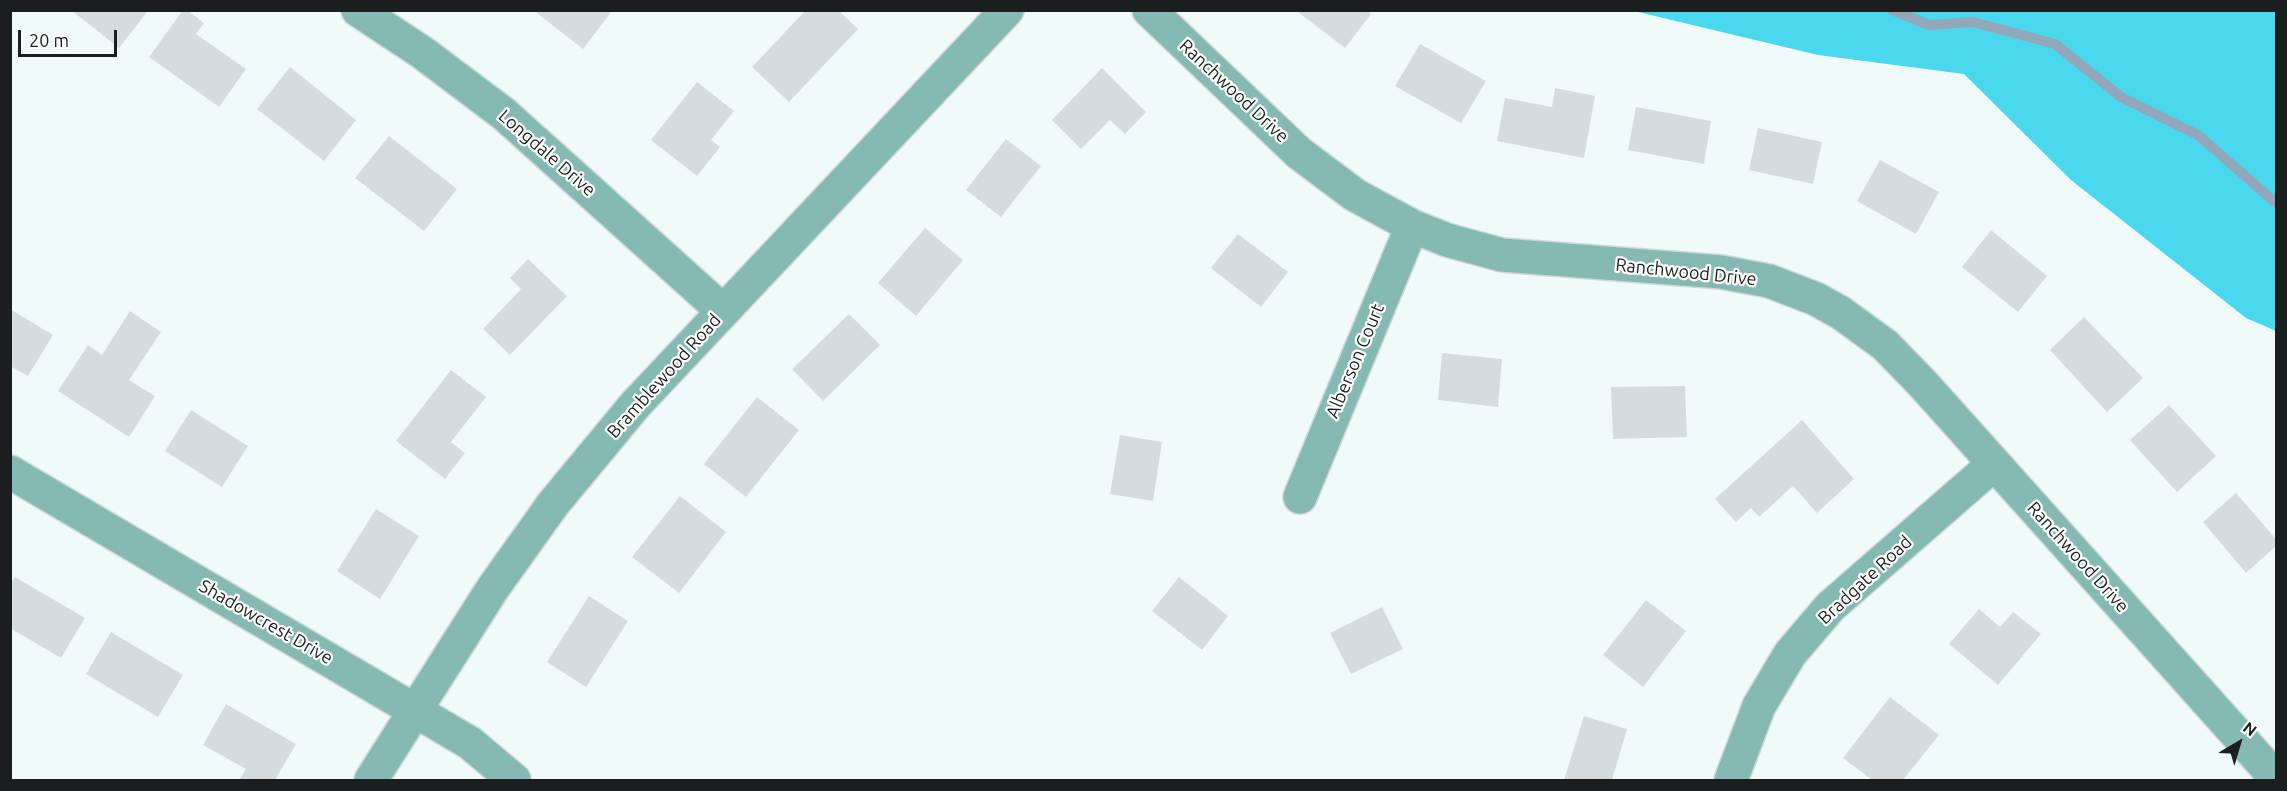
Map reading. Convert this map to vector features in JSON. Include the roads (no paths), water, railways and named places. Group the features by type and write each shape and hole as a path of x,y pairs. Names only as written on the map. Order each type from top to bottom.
{"street":[{"name":"Longdale Drive","path":"358,10 423,53 504,114 723,311"},
{"name":"Bramblewood Road","path":"371,780 494,588 553,504 635,405 1007,10"},
{"name":"Ranchwood Drive","path":"1149,10 1299,153 1355,195 1412,226 1447,240 1502,255 1721,272 1769,281 1816,299 1841,313 1885,345 1923,384 2277,778"},
{"name":"Alberson Court","path":"1300,497 1412,226"},
{"name":"Bradgate Road","path":"1731,780 1759,706 1790,654 1830,607 1994,464"},
{"name":"Shadowcrest Drive","path":"10,472 471,743 514,780"}],"waterway":[{"path":"1892,10 1929,25 1973,22 2055,44 2121,97 2198,135 2276,203"}]}
